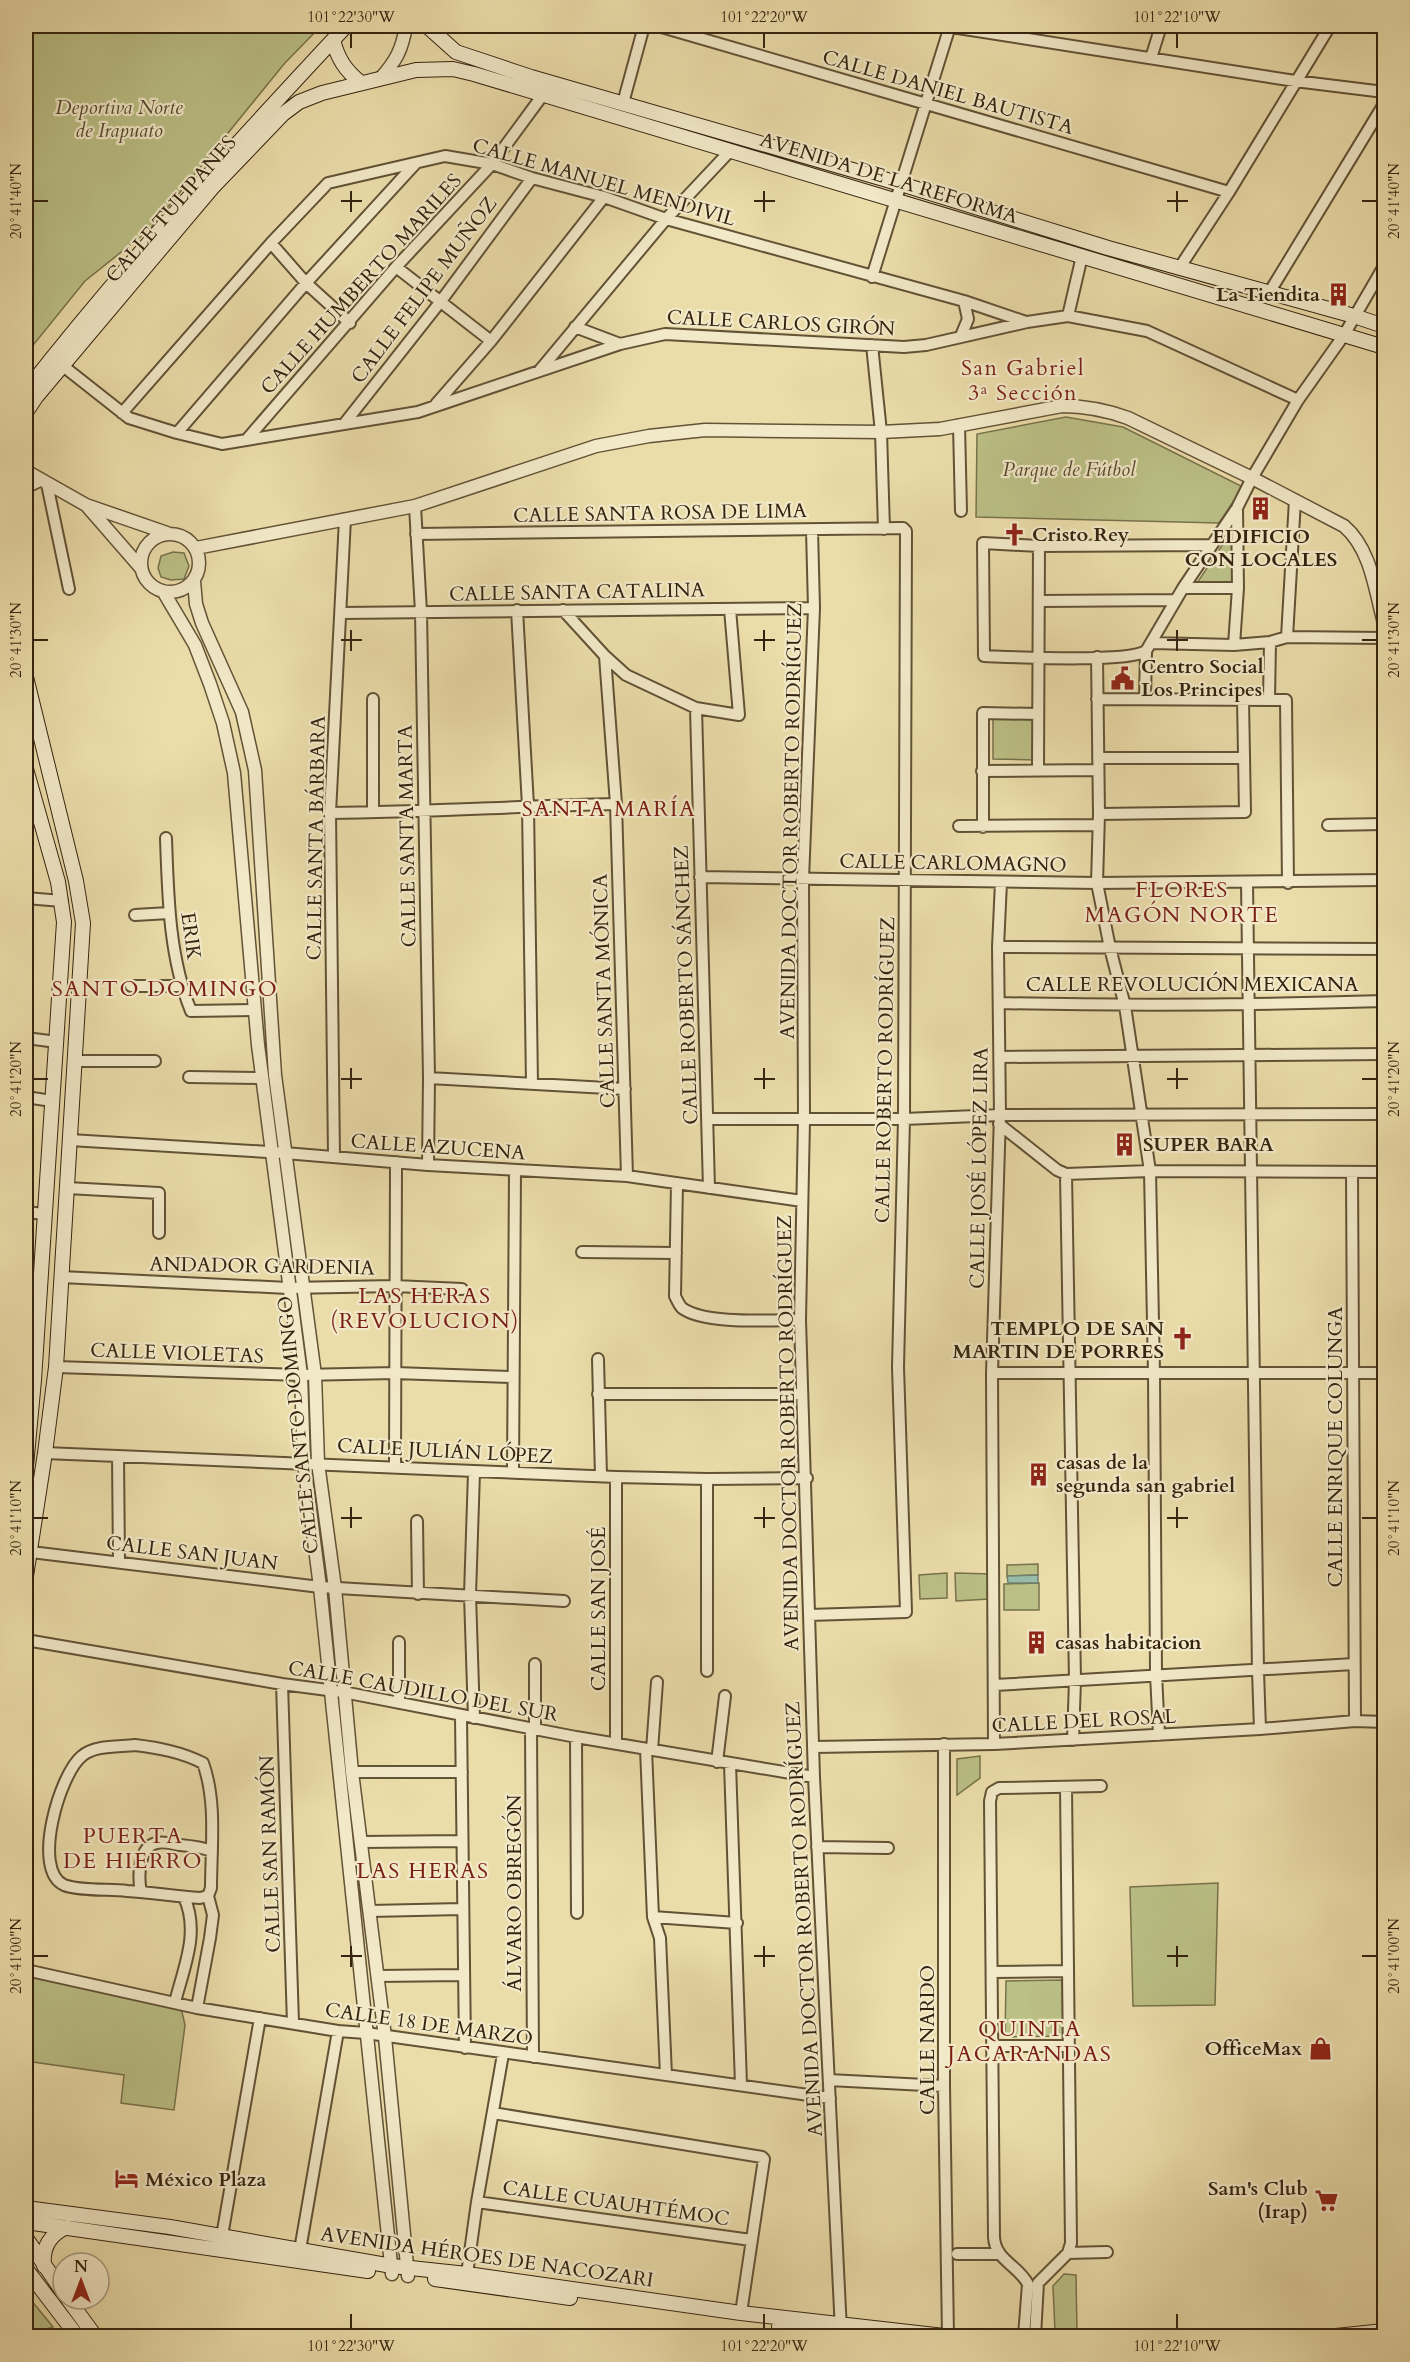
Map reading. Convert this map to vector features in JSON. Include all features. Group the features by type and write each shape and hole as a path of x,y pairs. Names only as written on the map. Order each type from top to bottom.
{"main road":[{"name":"CALLE TULIPANES","path":"26,391 103,296 285,90 346,26"},
{"name":"AVENIDA DE LA REFORMA","path":"427,26 456,52 531,77 901,184 1108,248 1384,326"},
{"path":"333,40 338,58 348,73 361,83"},
{"name":"AVENIDA DE LA REFORMA","path":"380,79 416,70 453,69 1384,347"},
{"name":"CALLE TULIPANES","path":"26,412 212,188 283,114 299,102 380,79"},
{"path":"26,677 81,901 83,946 56,1367 26,1576"},
{"path":"26,769 62,901 64,942 26,1457"},
{"path":"54,1074 75,1068"},
{"name":"AVENIDA HÉROES DE NACOZARI","path":"26,2208 170,2227 300,2250 392,2270"},
{"name":"AVENIDA HÉROES DE NACOZARI","path":"26,2222 844,2332 946,2337"},
{"path":"44,2266 46,2245 55,2234 67,2227"},
{"path":"26,2238 51,2276"},
{"path":"26,2269 77,2337"},
{"name":"AVENIDA HÉROES DE NACOZARI","path":"408,2272 467,2274 741,2313 844,2332"},
{"path":"77,2311 95,2337"},
{"path":"1336,2337 1384,2331"}],"street":[{"path":"380,79 392,65 403,45 406,26"},
{"path":"623,103 644,26"},
{"name":"CALLE DANIEL BAUTISTA","path":"658,26 1229,192"},
{"path":"872,278 948,26 1295,81 1384,92"},
{"path":"1151,58 1161,26"},
{"path":"1180,267 1229,192 1330,26"},
{"name":"CALLE HUMBERTO MARILES","path":"248,438 350,323 396,267 492,164 542,96"},
{"path":"1269,293 1384,104"},
{"path":"539,371 666,219 730,151"},
{"name":"CALLE MANUEL MENDIVIL","path":"122,413 271,243 328,183 446,156 492,164 532,178 604,197 666,219 964,302 1026,322"},
{"path":"177,434 306,283 417,163"},
{"name":"CALLE FELIPE MUÑOZ","path":"344,424 441,301 532,178"},
{"path":"435,406 491,341 604,197"},
{"path":"271,243 306,283 350,323"},
{"path":"1068,316 1082,256"},
{"path":"1145,699 1149,647 1183,588 1237,508 1298,400 1344,335 1384,266"},
{"path":"396,267 491,341"},
{"path":"961,336 968,319 964,302"},
{"name":"CALLE CARLOS GIRÓN","path":"63,366 129,418 215,444 418,412 620,344 665,333 904,347 926,345 1026,322 1068,316 1147,331 1298,400"},
{"path":"575,327 620,344"},
{"path":"872,345 880,432 884,529"},
{"path":"196,548 415,506 596,446 649,436 705,430 880,432 940,429 1062,406 1094,409 1128,418 1344,526 1354,534 1364,549 1384,623"},
{"path":"959,425 961,511"},
{"path":"26,471 86,505 167,533 179,534 189,540 196,548 200,559 199,570 194,580 185,588 175,592 163,591 153,586 146,579 141,568 86,505"},
{"path":"26,487 44,482"},
{"path":"44,482 69,589"},
{"path":"1287,637 1295,500"},
{"name":"CALLE SANTA MARTA","path":"415,506 421,612 429,1078 428,1165"},
{"path":"1234,645 1238,588 1237,508"},
{"name":"CALLE SANTA BÁRBARA","path":"334,1157 330,813 345,519"},
{"name":"CALLE SANTA ROSA DE LIMA","path":"416,534 904,529"},
{"name":"CALLE ROBERTO RODRÍGUEZ","path":"809,1615 906,1612 898,1367 904,1119 906,881 904,529"},
{"name":"AVENIDA DOCTOR ROBERTO RODRÍGUEZ","path":"812,530 814,608 803,879 804,1120 800,1320 807,1478 817,1847 844,2332"},
{"path":"141,568 142,556 147,545 156,537 167,533"},
{"path":"1212,545 1039,546 983,543 984,656 1135,656 1149,647 1234,645 1270,642 1287,637 1384,638"},
{"path":"1038,770 1039,546"},
{"name":"CALLE SANTO DOMINGO","path":"194,580 196,604 242,712 255,770 275,1075 315,1375 318,1463 335,1588 343,1692 385,2037 408,2272"},
{"path":"1183,588 1238,588"},
{"name":"CALLE SANTO DOMINGO","path":"163,591 195,645 223,723 234,773 255,1011 288,1288 301,1375 304,1462 320,1587 392,2270"},
{"path":"1040,601 1176,600"},
{"name":"CALLE SANTA CATALINA","path":"341,613 814,608"},
{"path":"563,610 605,656 626,675 696,708 739,715 730,609"},
{"path":"517,610 528,806 532,1084"},
{"path":"1269,699 1270,642"},
{"name":"CALLE SANTA MÓNICA","path":"605,656 616,804 627,1176"},
{"path":"1096,657 1099,819 1097,884 1125,1006 1150,1171 1156,1674 1159,1736"},
{"path":"373,699 373,812"},
{"path":"1097,699 1286,700 1288,883"},
{"path":"959,826 982,827 1245,812 1243,700"},
{"name":"CALLE ROBERTO SÁNCHEZ","path":"696,708 709,1188"},
{"path":"982,827 983,713 1038,714"},
{"path":"1098,758 1244,758"},
{"path":"982,771 1098,770"},
{"path":"330,813 424,812 616,804"},
{"path":"1328,825 1384,824 1384,835"},
{"name":"ERIK","path":"166,838 169,914 181,986 191,1011 255,1011"},
{"name":"CALLE CARLOMAGNO","path":"700,877 1097,884 1384,880"},
{"name":"CALLE JOSÉ LÓPEZ LIRA","path":"993,1743 995,1685 992,1373 1000,1119 998,947 1001,882"},
{"path":"1247,883 1260,1730"},
{"path":"26,898 62,901"},
{"path":"135,915 169,914"},
{"path":"998,947 1384,950"},
{"path":"131,986 181,986"},
{"name":"CALLE REVOLUCIÓN MEXICANA","path":"1000,1003 1249,1006 1384,1001"},
{"path":"26,1038 57,1042"},
{"path":"1000,1057 1384,1054"},
{"path":"75,1068 155,1061"},
{"path":"189,1077 263,1078"},
{"path":"429,1078 625,1089"},
{"path":"26,1097 52,1101"},
{"path":"708,1119 1000,1119 1142,1114 1384,1114"},
{"path":"1000,1119 1057,1170 1066,1174 1150,1171 1384,1172"},
{"name":"CALLE AZUCENA","path":"70,1140 285,1153 515,1171 627,1176 802,1201"},
{"path":"395,1468 396,1162"},
{"path":"513,1472 515,1171"},
{"name":"CALLE ENRIQUE COLUNGA","path":"1352,1172 1355,1721"},
{"path":"1066,1174 1075,1680 1074,1740"},
{"path":"677,1183 675,1296 681,1307 718,1319 800,1320"},
{"path":"67,1188 159,1193 159,1233"},
{"path":"26,1212 45,1214"},
{"path":"582,1252 676,1253"},
{"name":"ANDADOR GARDENIA","path":"61,1277 303,1289 395,1286 462,1289"},
{"path":"598,1359 600,1476"},
{"name":"CALLE VIOLETAS","path":"56,1367 301,1375 395,1373 513,1377"},
{"path":"992,1373 1384,1373"},
{"path":"598,1394 802,1394"},
{"name":"CALLE JULIÁN LÓPEZ","path":"45,1453 304,1462 474,1472 616,1477 807,1478"},
{"path":"118,1456 119,1562"},
{"path":"474,1472 470,1595 474,1718"},
{"name":"CALLE SAN JOSÉ","path":"616,1477 616,1742"},
{"path":"707,1479 707,1671"},
{"path":"417,1521 418,1594"},
{"name":"CALLE SAN JUAN","path":"30,1552 320,1587 564,1601"},
{"name":"CALLE CAUDILLO DEL SUR","path":"26,1640 282,1684 343,1692 576,1737 814,1777"},
{"path":"399,1642 399,1703"},
{"name":"ÁLVARO OBREGÓN","path":"533,2057 535,1664"},
{"path":"995,1685 1353,1664"},
{"path":"657,1682 649,1749 652,1917 660,1938 666,2075"},
{"name":"CALLE SAN RAMÓN","path":"282,1684 293,2023"},
{"path":"717,1761 725,1696"},
{"path":"461,1716 465,2048"},
{"name":"CALLE DEL ROSAL","path":"814,1747 1074,1740 1260,1730 1355,1721 1384,1722"},
{"path":"576,1737 577,1913"},
{"name":"CALLE NARDO","path":"944,1744 946,2337"},
{"path":"197,2008 213,1915 208,1896 211,1888 212,1851 209,1780 203,1763 163,1748 135,1745 94,1749 82,1755 73,1765 60,1790 50,1841 49,1861 53,1874 63,1885 184,1897 208,1896"},
{"path":"730,1764 741,2085"},
{"path":"352,1772 462,1772"},
{"path":"1024,2337 1028,2284 1024,2277 998,2254 993,2237 992,1792 999,1788 1101,1786"},
{"path":"1035,2337 1038,2283 1068,2253 1071,2243 1066,1787"},
{"path":"362,1842 462,1841"},
{"path":"141,1892 139,1879 144,1853 149,1846 157,1842 201,1847 212,1851"},
{"path":"817,1847 888,1848"},
{"path":"175,2002 192,1936 192,1920 184,1897"},
{"path":"370,1911 462,1909"},
{"path":"652,1917 737,1923"},
{"name":"CALLE 18 DE MARZO","path":"26,1970 197,2008 338,2031 830,2098"},
{"path":"992,1972 1068,1971"},
{"path":"376,1976 463,1975"},
{"path":"222,2236 260,2018"},
{"path":"300,2250 338,2031"},
{"path":"992,2046 1069,2046"},
{"path":"467,2274 503,2054"},
{"path":"829,2080 944,2086"},
{"path":"493,2113 764,2158 741,2313"},
{"path":"381,2167 398,2165"},
{"name":"CALLE CUAUHTÉMOC","path":"477,2202 751,2240"},
{"path":"1068,2253 1107,2252"},
{"path":"957,2254 998,2254"}],"green space":[{"name":"Deportiva Norte de Irapuato","path":"26,26 321,26 284,64 150,229 85,281 26,354"},
{"name":"Parque de Fútbol","path":"1066,417 1123,427 1243,487 1219,523 976,517 977,434"},
{"path":"1231,532 1234,584 1197,583"},
{"path":"173,552 184,553 189,566 184,579 171,580 161,577 158,568 161,556"},
{"path":"993,715 1036,715 1036,760 993,759"},
{"path":"1038,1564 1038,1575 1007,1576 1007,1565"},
{"path":"947,1573 947,1598 920,1599 919,1575"},
{"path":"955,1573 991,1574 989,1599 956,1601"},
{"path":"1039,1583 1039,1610 1004,1610 1004,1584"},
{"path":"980,1756 980,1778 957,1795 957,1759"},
{"path":"1218,1883 1215,2005 1133,2006 1130,1887"},
{"path":"26,1976 176,2006 182,2012 185,2025 174,2110 121,2103 124,2075 26,2061"},
{"path":"1062,1980 1063,2036 1005,2037 1006,1981"},
{"path":"1064,2274 1076,2275 1077,2333 1055,2331 1053,2286"},
{"path":"26,2294 53,2327 26,2336"}],"shaded area":[{"path":"1038,1575 1038,1583 1008,1583 1007,1576"}],"place":[{"name":"La Tiendita","path":"1338,294"},
{"name":"EDIFICIO CON LOCALES","path":"1261,508"},
{"name":"Cristo Rey","path":"1014,534"},
{"name":"Centro Social Los Principes","path":"1123,678"},
{"name":"SUPER BARA","path":"1125,1144"},
{"name":"TEMPLO DE SAN MARTIN DE PORRES","path":"1182,1339"},
{"name":"casas de la segunda san gabriel","path":"1038,1474"},
{"name":"casas habitacion","path":"1037,1642"},
{"name":"OfficeMax","path":"1320,2048"},
{"name":"México Plaza","path":"127,2179"},
{"name":"Sam's Club (Irap)","path":"1326,2200"}],"district":[{"name":"San Gabriel 3ª Sección","path":"1023,380"},
{"name":"SANTA MARÍA","path":"609,809"},
{"name":"FLORES MAGÓN NORTE","path":"1182,902"},
{"name":"SANTO DOMINGO","path":"165,989"},
{"name":"LAS HERAS (REVOLUCION)","path":"425,1308"},
{"name":"PUERTA DE HIERRO","path":"133,1848"},
{"name":"LAS HERAS","path":"423,1871"},
{"name":"QUINTA JACARANDAS","path":"1030,2042"}]}
